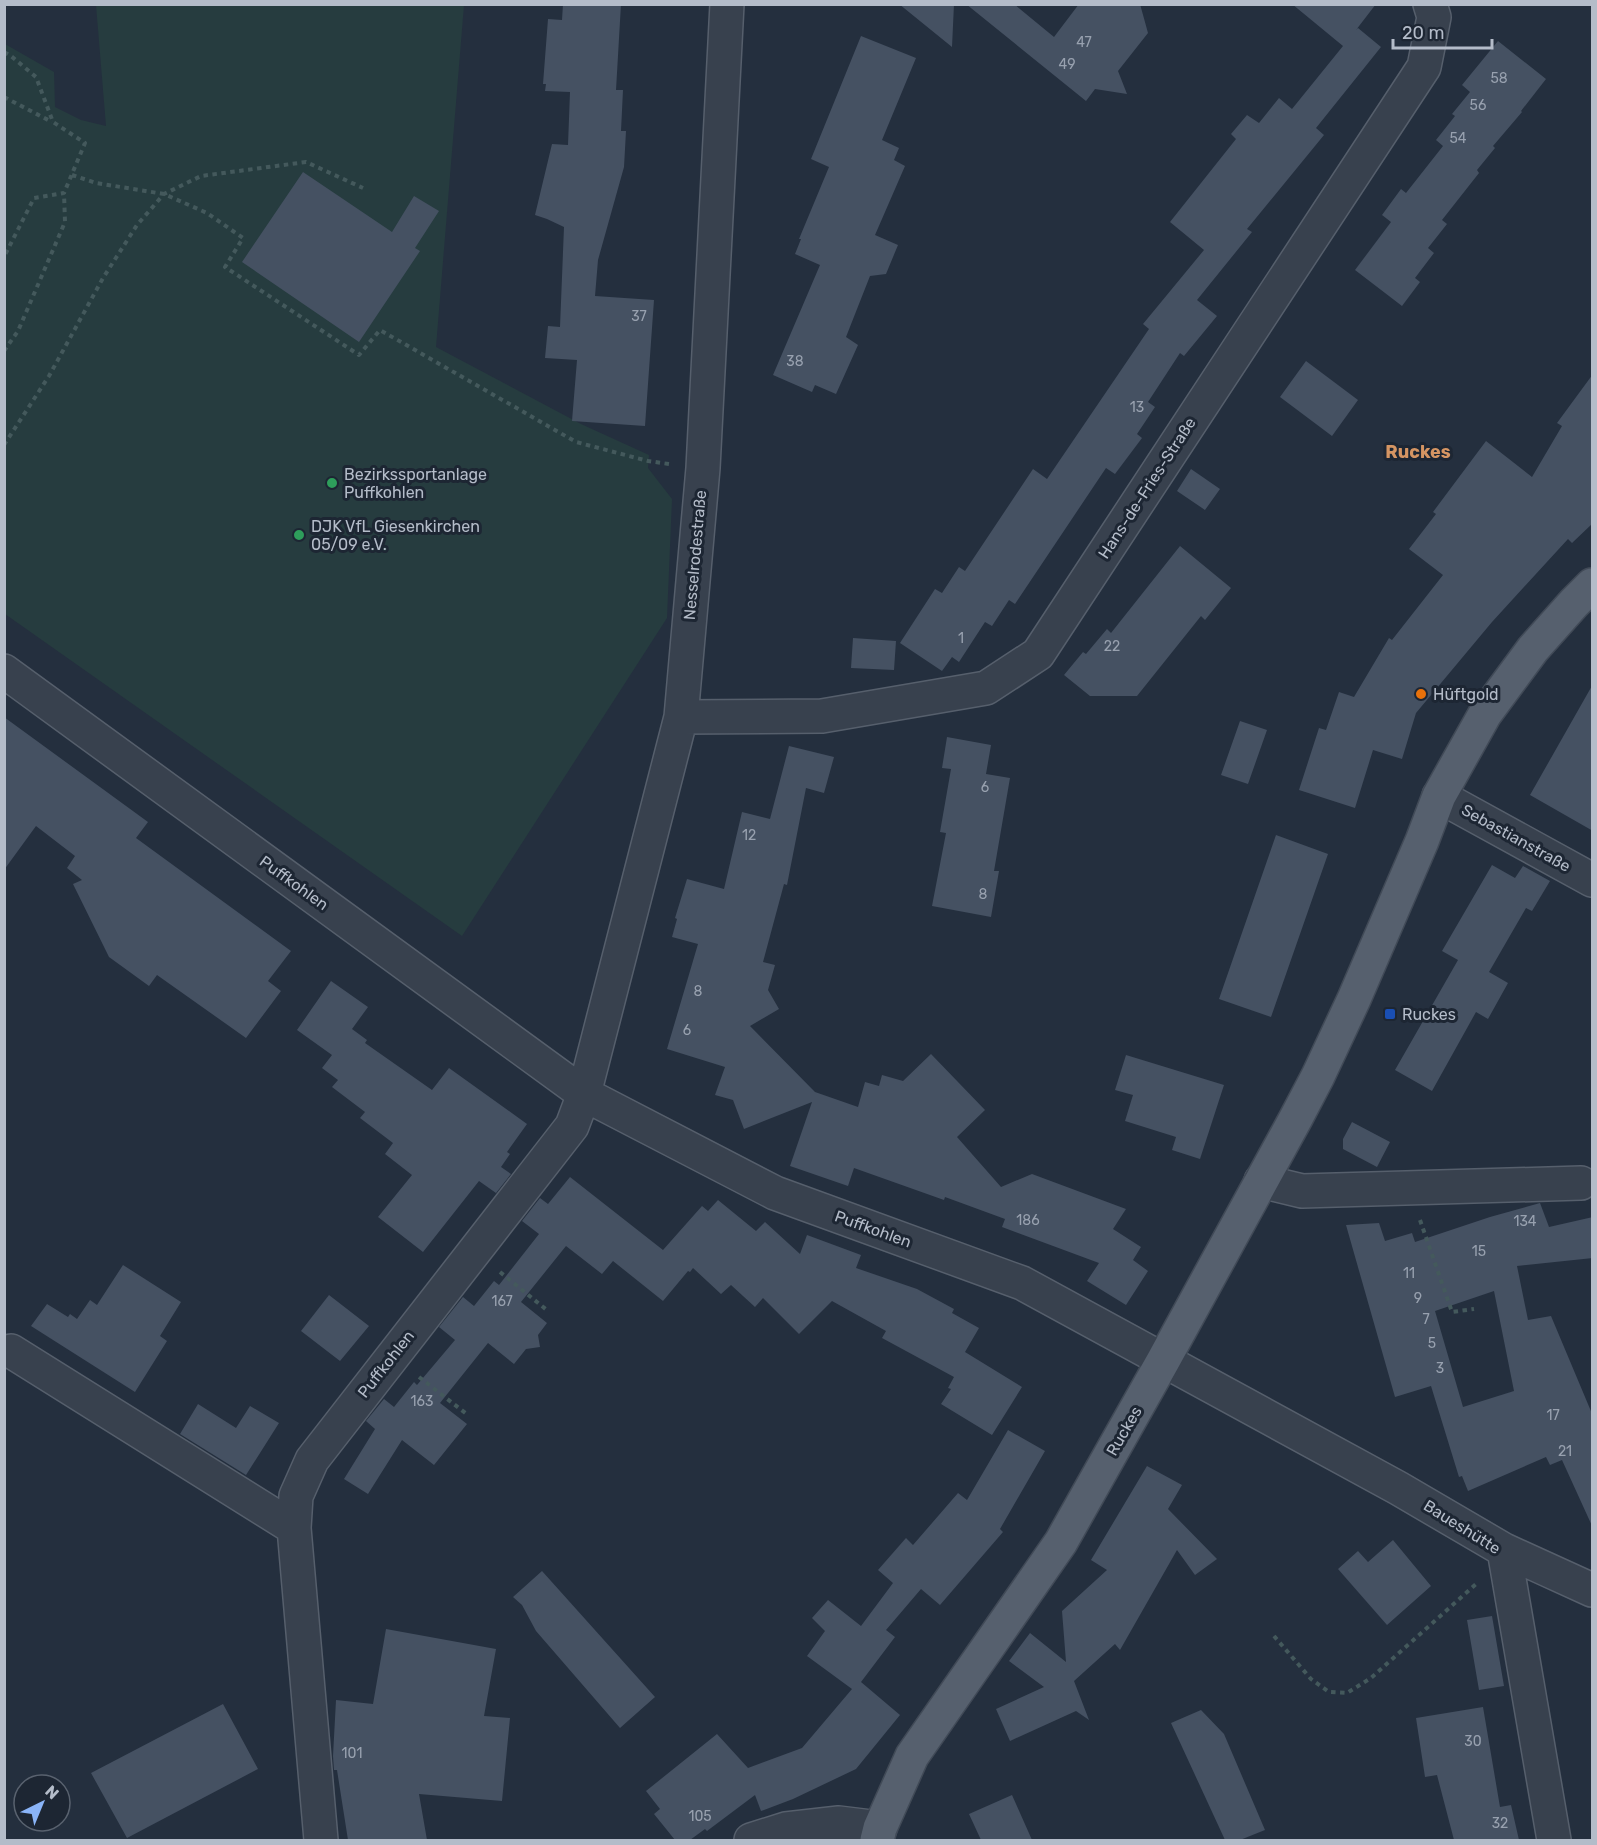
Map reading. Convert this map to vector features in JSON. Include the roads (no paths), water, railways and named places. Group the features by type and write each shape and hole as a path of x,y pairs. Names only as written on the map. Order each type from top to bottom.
{"main road":[{"name":"Ruckes","path":"878,1834 912,1756 1061,1542 1262,1181 1318,1076 1349,1009 1422,841 1439,796 1485,714 1533,649 1593,585"}],"street":[{"name":"Nesselrodestraße","path":"584,1094 681,717 703,468 727,4"},
{"name":"Hans-de-Fries-Straße","path":"681,717 822,716 986,688 1038,654 1424,67 1434,17 1430,4"},
{"name":"Puffkohlen","path":"4,671 584,1094 775,1193 1022,1282 1163,1361"},
{"name":"Sebastianstraße","path":"1439,796 1593,880"},
{"name":"Puffkohlen","path":"321,1840 294,1528 296,1496 312,1460 572,1126 584,1094"},
{"path":"1262,1181 1302,1191 1581,1182"},
{"path":"11,1351 294,1528"},
{"name":"Baueshütte","path":"1163,1361 1398,1488 1505,1559 1554,1840"},
{"path":"1505,1559 1593,1590"},
{"name":"Ruckes","path":"751,1840 786,1829 839,1823 878,1834"}],"place":[{"name":"Bezirkssportanlage Puffkohlen","path":"332,483"},
{"name":"DJK VfL Giesenkirchen 05/09 e.V.","path":"299,535"},
{"name":"Hüftgold","path":"1421,694"},
{"name":"Ruckes","path":"1390,1014"}],"district":[{"name":"Ruckes","path":"1418,452"}]}
